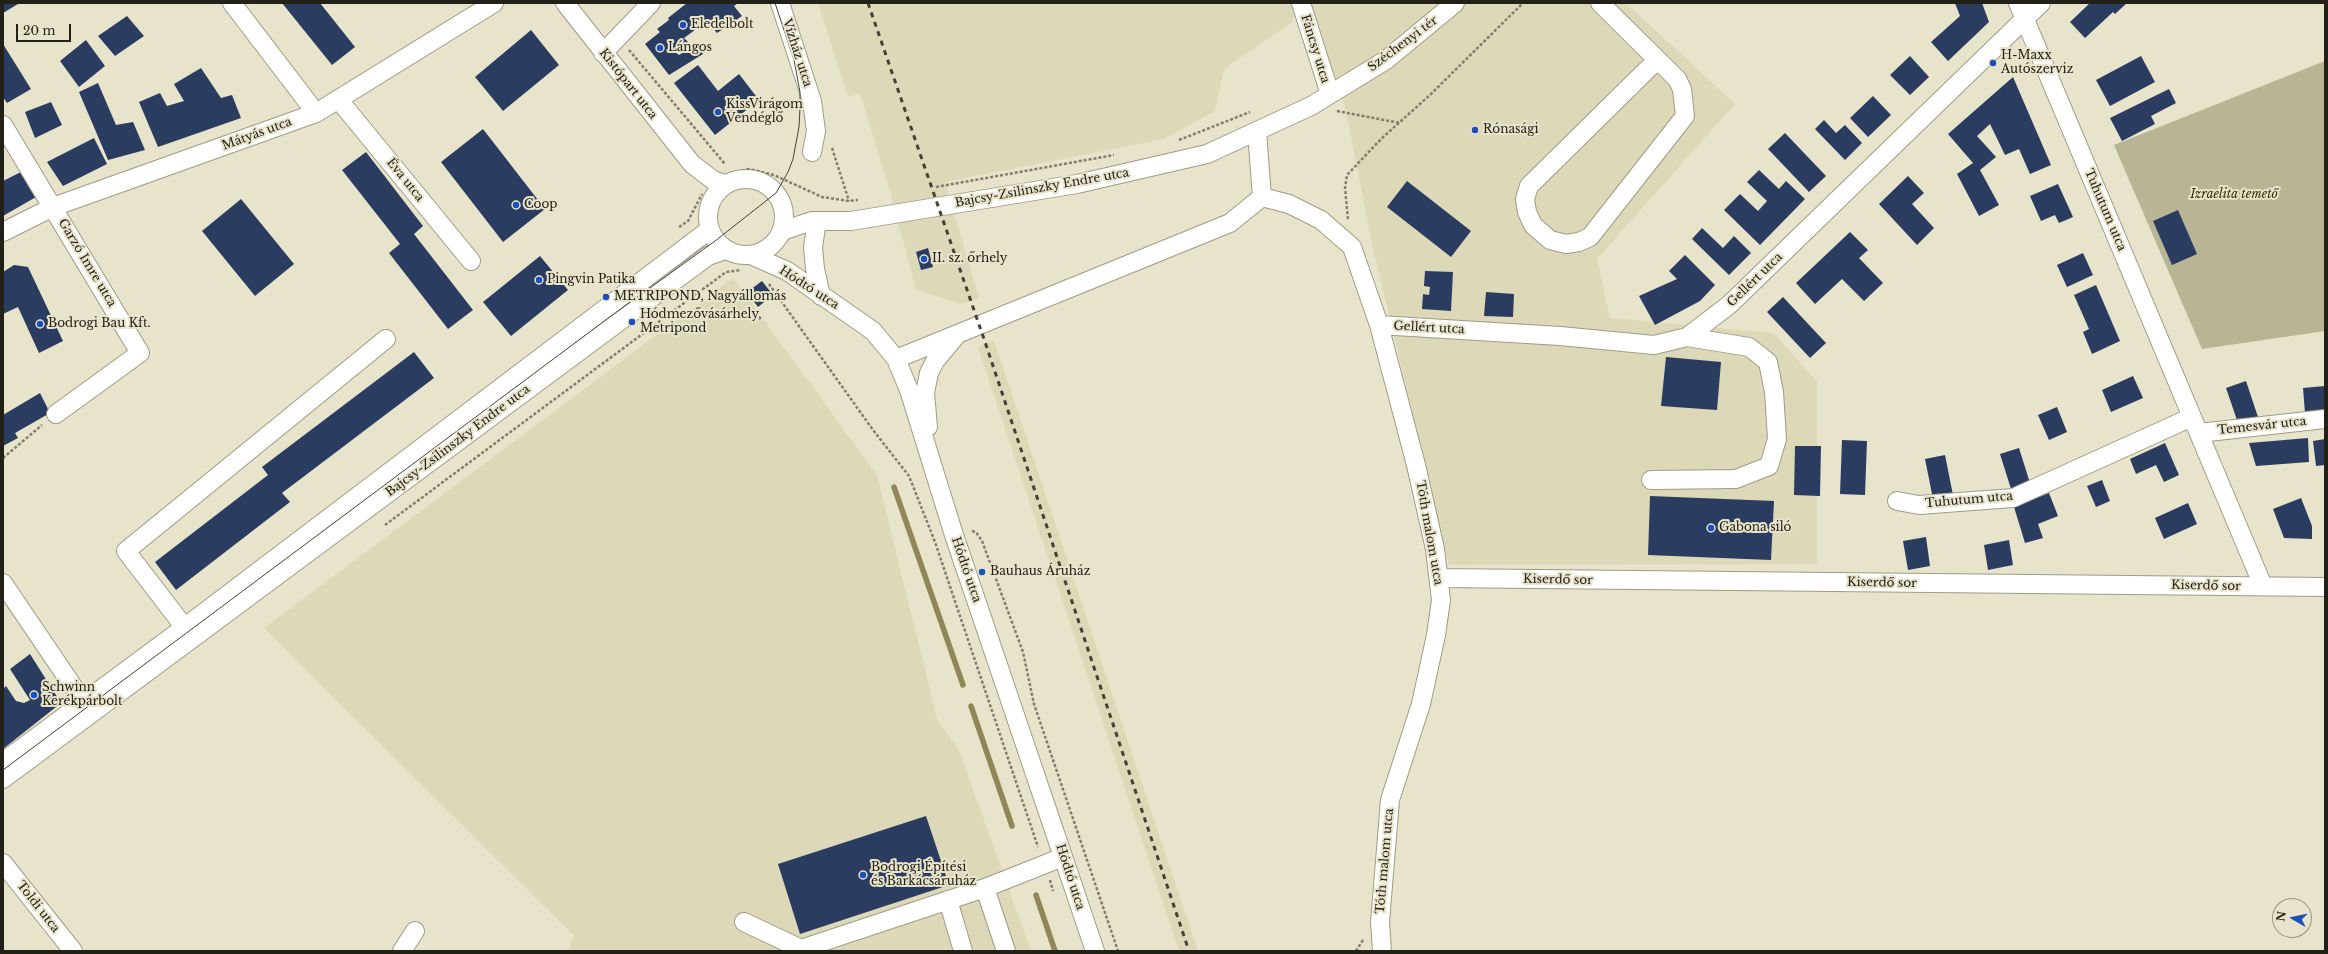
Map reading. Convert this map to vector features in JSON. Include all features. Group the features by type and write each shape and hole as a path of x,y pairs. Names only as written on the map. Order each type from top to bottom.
{"street":[{"path":"232,3 316,113"},
{"name":"Mátyás utca","path":"3,232 53,208 316,113 494,3"},
{"name":"Kistópart utca","path":"565,3 692,164 713,180 726,176"},
{"path":"603,53 651,3"},
{"name":"Vízház utca","path":"780,3 812,101 816,131 812,152"},
{"name":"Fáncsy utca","path":"1301,3 1330,94"},
{"name":"Széchenyi tér","path":"1330,94 1386,60 1455,3"},
{"path":"1600,3 1677,79 1682,89 1685,116 1590,237 1579,242 1566,244 1550,240 1533,225 1527,212 1525,198 1529,186 1657,60"},
{"name":"Gellért utca","path":"1379,325 1560,336 1654,345 1687,337 1729,305 2022,11 2041,3"},
{"name":"Tuhutum utca","path":"2022,11 2263,586"},
{"name":"Bajcsy-Zsilinszky Endre utca","path":"782,231 815,221 851,221 1078,184 1207,154 1311,106 1330,94"},
{"name":"Éva utca","path":"338,99 471,261"},
{"path":"3,125 53,208"},
{"path":"896,359 1230,223 1262,197 1257,132"},
{"name":"Kistópart utca","path":"692,164 708,206"},
{"path":"726,176 756,180 767,184 776,193 782,205 784,218 782,231 774,243 748,262 738,255 725,250 715,241 709,230 707,218 708,206 726,176"},
{"name":"Tóth malom utca","path":"1262,197 1289,204 1321,220 1352,247 1379,325 1416,465 1435,549 1440,600 1436,635 1421,704 1390,800 1380,914 1382,951"},
{"name":"Bajcsy-Zsilinszky Endre utca","path":"782,205 815,221"},
{"name":"Garzó Imre utca","path":"53,208 140,353 56,414"},
{"path":"815,221 813,247 815,269 821,296"},
{"name":"Bajcsy-Zsilinszky Endre utca","path":"189,633 709,230"},
{"name":"Bajcsy-Zsilinszky Endre utca","path":"3,779 88,708 189,633 708,256 725,250"},
{"name":"Hódtó utca","path":"748,262 787,271 873,331 896,359 909,390 954,535 1094,951"},
{"path":"932,461 925,393 934,360 956,335"},
{"path":"1651,480 1736,479 1770,466 1777,439 1774,392 1768,362 1749,347 1687,337"},
{"path":"189,633 126,551 386,339"},
{"name":"Temesvár utca","path":"2196,425 2325,418"},
{"name":"Tuhutum utca","path":"1897,501 1919,505 2013,498 2196,425"},
{"name":"Kiserdő sor","path":"1439,578 2325,587"},
{"path":"3,583 88,708"},
{"name":"Bajcsy-Zsilinszky Endre utca","path":"3,762 88,708"},
{"path":"744,922 801,949 985,888 1044,863 1063,857"},
{"name":"Toldi utca","path":"3,863 73,951"},
{"path":"985,888 1006,951"},
{"path":"948,900 963,951"},
{"path":"402,951 415,931"}],"path":[{"path":"1352,247 1345,188 1347,175 1381,139 1400,123 1523,3"},
{"path":"618,37 726,176"},
{"path":"1311,106 1400,123"},
{"path":"1176,141 1253,111"},
{"path":"931,188 1116,155"},
{"path":"801,187 822,197 849,201 863,199"},
{"path":"386,525 726,272 748,262"},
{"path":"767,280 873,430 909,476 935,542 1054,892"},
{"path":"3,458 56,414"},
{"path":"935,542 971,530 976,532 982,541 1023,652 1034,704 1118,951"}],"shaded area":[{"path":"818,3 1298,3 1292,22 1224,69 1215,111 1164,139 945,182 979,298 962,304 916,290 890,192 860,93 848,97"},
{"path":"1310,3 1626,3 1735,104 1597,259 1610,318 1773,333 1817,381 1817,564 1449,565 1372,244 1345,106"},
{"path":"733,278 877,475 937,719 959,750 1031,951 568,951 574,936 264,628"},
{"path":"994,340 1198,951 1179,951 978,347"}],"green space":[{"name":"Izraelita temető","path":"2325,61 2325,331 2202,349 2114,145"}],"building":[{"path":"3,3 17,3 18,4 3,13"},
{"path":"282,3 320,3 355,47 332,65"},
{"path":"687,3 738,3 734,6 742,16 717,33 707,21 684,38 688,42 675,52 679,55 697,44 703,54 669,75 645,44 660,32 657,29 669,20 668,18"},
{"path":"1955,3 1982,3 1989,22 1948,61 1931,42 1960,16"},
{"path":"2090,3 2127,3 2115,14 2113,12 2085,38 2070,22"},
{"path":"127,16 144,36 115,56 98,36"},
{"path":"531,30 559,65 503,111 475,77"},
{"path":"86,40 105,66 79,87 60,61"},
{"path":"3,44 31,89 7,103 3,97"},
{"path":"1910,56 1929,77 1910,95 1890,75"},
{"path":"2141,56 2155,82 2110,106 2096,80"},
{"path":"698,65 718,91 739,74 759,100 715,135 674,83"},
{"path":"201,68 221,98 232,95 241,118 158,147 139,102 160,93 167,106 184,101 174,84"},
{"path":"2013,77 2051,165 2030,174 2019,149 2005,155 1990,124 1977,136 1996,157 1980,170 1999,205 1979,216 1957,174 1973,163 1948,134"},
{"path":"98,83 116,125 133,122 145,150 108,160 79,92"},
{"path":"2169,89 2176,103 2151,116 2155,124 2122,141 2110,118"},
{"path":"1873,96 1891,115 1868,137 1850,118"},
{"path":"51,102 62,125 35,138 25,112"},
{"path":"1824,120 1836,133 1845,125 1862,143 1845,160 1815,129"},
{"path":"483,129 545,209 503,242 441,162"},
{"path":"1785,133 1826,176 1809,192 1768,149"},
{"path":"94,138 107,164 63,186 47,162"},
{"path":"366,152 423,226 414,234 473,310 448,329 389,253 400,244 342,170"},
{"path":"1759,170 1779,189 1786,181 1805,199 1760,245 1724,210 1740,194 1758,211 1767,201 1747,182"},
{"path":"21,172 36,197 3,216 3,181"},
{"path":"1908,176 1924,193 1912,204 1934,228 1917,245 1879,204"},
{"path":"1407,181 1471,231 1451,257 1387,207"},
{"path":"2058,184 2073,217 2059,223 2055,215 2041,221 2030,196"},
{"path":"241,199 294,264 255,296 202,231"},
{"path":"2178,210 2197,254 2172,265 2153,221"},
{"path":"1702,228 1723,248 1734,236 1751,253 1729,275 1692,239"},
{"path":"1850,232 1868,250 1859,258 1883,283 1864,301 1842,279 1815,304 1796,283"},
{"name":"II. sz. őrhely","path":"928,248 933,267 921,270 916,252"},
{"path":"2083,253 2093,275 2067,287 2057,265"},
{"path":"1685,255 1715,285 1700,301 1655,325 1639,296 1677,279 1669,271"},
{"path":"540,256 568,290 511,336 483,302"},
{"name":"Bodrogi Bau Kft.","path":"14,265 28,267 63,341 39,353 18,307 3,314 3,272"},
{"path":"1425,271 1453,272 1451,311 1422,309 1423,294 1429,295 1430,287 1424,286"},
{"path":"762,281 773,295 758,307 747,292"},
{"path":"2096,285 2120,341 2092,354 2083,332 2089,329 2074,295"},
{"path":"1486,292 1514,294 1513,317 1484,316"},
{"path":"1783,297 1826,343 1810,358 1767,312"},
{"path":"414,352 434,378 282,493 290,502 176,590 155,562 268,475 262,467"},
{"path":"1666,357 1721,362 1717,410 1661,406"},
{"path":"2133,376 2143,398 2111,412 2102,390"},
{"path":"2246,381 2259,420 2238,423 2226,388"},
{"path":"2325,386 2325,411 2305,413 2303,388"},
{"path":"40,393 50,413 15,433 18,438 3,446 3,415"},
{"path":"2057,407 2067,432 2049,440 2038,415"},
{"path":"2308,438 2309,462 2256,466 2249,443"},
{"path":"2325,439 2325,465 2316,466 2313,441"},
{"path":"1842,440 1867,441 1865,495 1840,494"},
{"path":"2165,443 2179,475 2164,482 2156,465 2136,474 2130,459"},
{"path":"1795,446 1821,446 1820,496 1794,495"},
{"path":"2019,448 2030,483 2011,489 2000,454"},
{"path":"1945,455 1953,495 1933,499 1925,459"},
{"path":"2102,480 2110,501 2096,507 2087,486"},
{"path":"2049,493 2058,516 2038,524 2043,538 2025,543 2014,507"},
{"name":"Gabona siló","path":"1650,496 1774,501 1771,560 1648,555"},
{"path":"2301,498 2312,526 2312,539 2284,538 2273,509"},
{"path":"2188,503 2197,524 2164,539 2155,518"},
{"path":"1926,537 1930,566 1908,570 1903,541"},
{"path":"2009,540 2013,565 1988,570 1984,545"},
{"path":"30,654 61,703 3,749 3,689 6,686 16,701 24,703 30,700 10,669"},
{"name":"Bodrogi Építési és Barkácsáruház","path":"926,816 949,885 800,934 778,864"}],"waterway":[{"path":"894,487 963,685"},
{"path":"971,706 1012,826"},
{"path":"1036,895 1055,951"}],"tram line":[{"path":"3,770 607,319 715,241 776,193 788,172 793,159 799,127 800,92 794,60 775,3"}],"railway":[{"path":"868,3 984,339 1189,951"}],"place":[{"name":"Eledelbolt","path":"683,25"},
{"name":"Lángos","path":"660,48"},
{"name":"H-Maxx Autószerviz","path":"1993,63"},
{"name":"KissVirágom Vendéglő","path":"718,112"},
{"name":"Rónasági","path":"1475,130"},
{"name":"Coop","path":"516,205"},
{"name":"II. sz. őrhely","path":"924,259"},
{"name":"Pingvin Patika","path":"539,280"},
{"name":"METRIPOND, Nagyállomás","path":"606,297"},
{"name":"Hódmezővásárhely, Metripond","path":"632,322"},
{"name":"Bodrogi Bau Kft.","path":"40,324"},
{"name":"Gabona siló","path":"1711,528"},
{"name":"Bauhaus Áruház","path":"982,572"},
{"name":"Schwinn Kerékpárbolt","path":"34,695"},
{"name":"Bodrogi Építési és Barkácsáruház","path":"863,875"}]}
